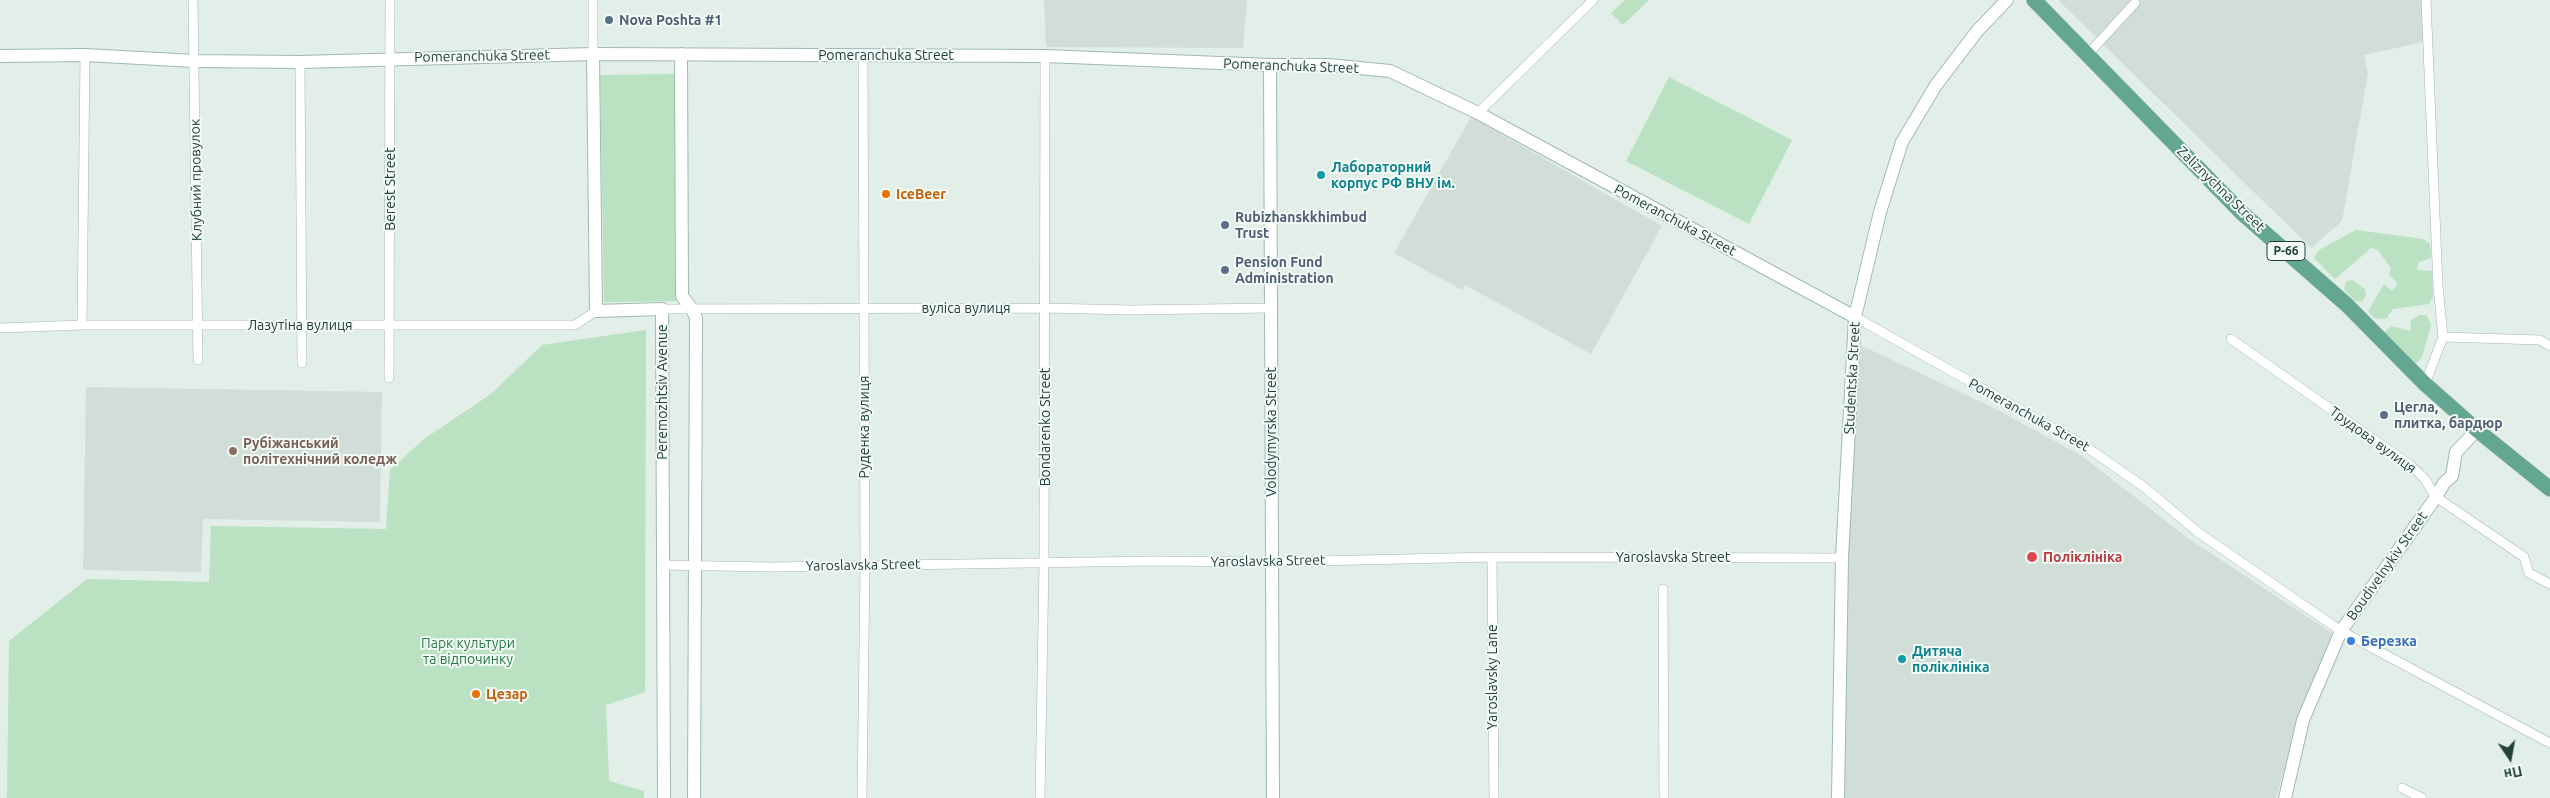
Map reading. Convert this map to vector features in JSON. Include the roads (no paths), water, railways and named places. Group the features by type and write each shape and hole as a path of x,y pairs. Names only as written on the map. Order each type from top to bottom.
{"main road":[{"name":"Zaliznychna Street","path":"2034,0 2242,212 2347,305 2425,384 2477,430 2550,488"}],"street":[{"name":"Клубний провулок","path":"193,0 198,360"},
{"name":"Berest Street","path":"389,378 390,0"},
{"path":"593,0 592,54 596,311"},
{"path":"1478,114 1593,0"},
{"name":"Studentska Street","path":"1838,798 1842,558 1855,317 1880,212 1902,142 1936,85 1978,30 2007,0"},
{"path":"2425,384 2443,337 2438,286 2426,0"},
{"path":"2087,55 2135,3"},
{"name":"Pomeranchuka Street","path":"0,56 85,55 195,61 300,62 390,58 592,54 1045,56 1270,65 1329,65 1390,71 1478,114 1855,317 2085,446 2144,487 2199,533 2341,631 2550,742"},
{"path":"682,54 682,296 692,308 696,318 694,798"},
{"path":"82,325 85,55"},
{"name":"Руденка вулиця","path":"862,798 865,565 863,55"},
{"name":"Bondarenko Street","path":"1040,798 1044,563 1045,56"},
{"path":"300,62 302,363"},
{"name":"Volodymyrska Street","path":"1270,65 1273,798"},
{"name":"вуліса вулиця","path":"662,309 1045,308 1130,310 1271,308"},
{"name":"Peremozhtsiv Avenue","path":"596,311 662,309 664,798"},
{"name":"Лазутіна вулиця","path":"0,328 82,325 575,325 596,311"},
{"path":"2443,337 2540,340 2550,346"},
{"name":"Трудова вулиця","path":"2231,339 2410,465 2424,478 2436,497 2524,557 2529,573 2550,584"},
{"name":"Boudivelnykiv Street","path":"2285,798 2303,720 2341,631 2444,483 2452,476 2456,452 2477,430"},
{"name":"Yaroslavska Street","path":"662,565 1271,562 1492,556 1842,558"},
{"name":"Yaroslavsky Lane","path":"1492,556 1494,798"},
{"path":"1663,589 1664,798"},
{"path":"2402,788 2422,798"}],"place":[{"name":"Nova Poshta #1","path":"609,20"},
{"name":"Лабораторний корпус РФ ВНУ ім.","path":"1321,175"},
{"name":"IceBeer","path":"886,194"},
{"name":"Rubizhanskkhimbud Trust","path":"1225,225"},
{"name":"Pension Fund Administration","path":"1225,270"},
{"name":"Цегла, плитка, бардюр","path":"2384,415"},
{"name":"Рубіжанський політехнічний коледж","path":"233,451"},
{"name":"Поліклініка","path":"2032,557"},
{"name":"Березка","path":"2351,641"},
{"name":"Дитяча поліклініка","path":"1902,659"},
{"name":"Цезар","path":"476,694"}],"park label":[{"name":"Парк культури та відпочинку","path":"468,652"}]}
